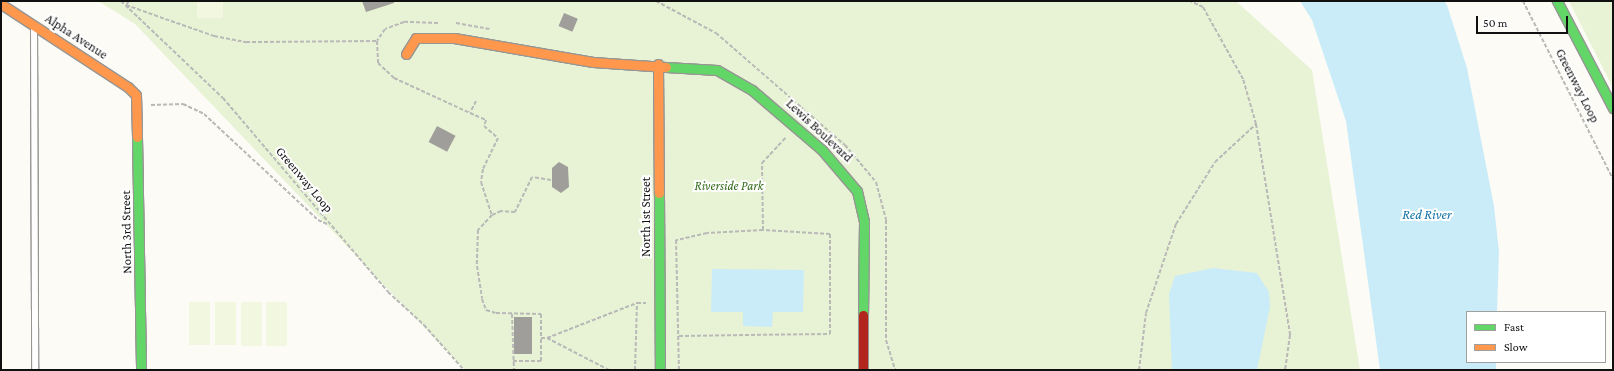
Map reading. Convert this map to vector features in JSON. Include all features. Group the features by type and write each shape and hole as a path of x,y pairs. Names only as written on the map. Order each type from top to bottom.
{"street":[{"path":"1557,1 1613,108"},
{"name":"Alpha Avenue","path":"1,4 128,87 136,95"},
{"name":"Lewis Boulevard","path":"406,54 416,38 454,38 593,62 658,64 717,70 735,78 775,108 848,177 857,191 864,220 863,370"},
{"name":"North 1st Street","path":"658,64 660,370"},
{"name":"North 3rd Street","path":"136,95 139,105 142,370"}],"lane":[{"path":"34,25 35,370"}],"path":[{"name":"Greenway Loop","path":"121,1 223,98 388,292 424,325 464,370"},
{"path":"129,1 126,5 214,36 246,42 377,41"},
{"path":"1190,1 1203,7 1242,79 1256,124 1290,335 1285,370"},
{"name":"Greenway Loop","path":"1523,1 1613,179"},
{"path":"476,100 470,113 486,120 484,126 498,138 483,169 481,182 492,215"},
{"path":"139,105 183,104 198,110 318,220 330,225"},
{"path":"1139,370 1146,313 1176,224 1215,162 1256,124"},
{"path":"763,230 762,163 786,137 792,142"},
{"path":"513,361 541,361 540,314 491,312 482,299 477,266 478,230 492,215 501,211 514,212 532,177 551,180"},
{"path":"679,336 830,334 830,234 763,230 707,233 676,240 679,370"},
{"path":"541,338 547,338 637,303 660,302"},
{"path":"635,370 637,303"},
{"path":"512,314 514,370"},
{"path":"547,338 609,370"}],"green space":[{"name":"Riverside Park","path":"98,1 1236,1 1312,70 1360,370 465,370 135,24"},
{"path":"197,1 223,1 223,18 197,18"},
{"path":"1569,1 1613,1 1613,88"},
{"path":"189,302 210,302 210,345 189,345"},
{"path":"215,302 236,302 236,345 215,345"},
{"path":"241,302 262,302 262,346 241,346"},
{"path":"266,302 287,302 287,346 266,346"}],"water":[{"name":"Red River","path":"1300,1 1444,1 1447,5 1467,68 1494,206 1499,252 1497,311 1466,311 1466,363 1496,363 1496,370 1380,370 1346,121 1312,20"},
{"path":"1213,268 1257,273 1269,292 1270,307 1257,370 1172,370 1169,294 1175,276"},
{"path":"712,269 804,270 803,312 773,312 772,327 743,326 743,312 711,312"}],"building":[{"path":"362,1 394,1 394,3 366,12"},
{"path":"564,13 578,19 572,32 559,26"},
{"path":"437,126 456,136 447,152 429,142"},
{"path":"559,162 568,167 569,187 561,193 552,187 552,168"},
{"path":"514,317 532,317 532,354 514,354"}],"traffic: fast":[{"path":"1557,1 1613,108"},
{"path":"666,67 717,70 752,90 822,150 857,191 864,221 863,315"},
{"path":"137,137 141,370"},
{"path":"659,193 660,370"}],"traffic: slow":[{"path":"1,4 128,87 136,95 137,137"},
{"path":"406,54 416,38 454,38 593,62 666,67"},
{"path":"658,64 659,193"}],"traffic: jam":[{"path":"863,315 863,370"}]}
